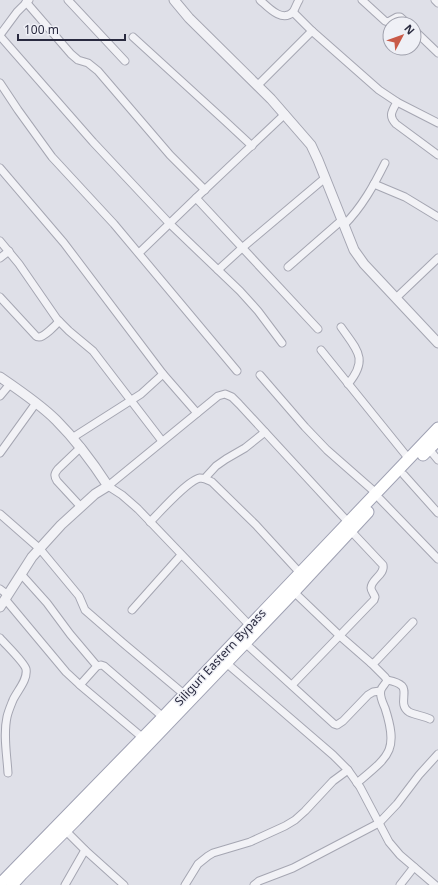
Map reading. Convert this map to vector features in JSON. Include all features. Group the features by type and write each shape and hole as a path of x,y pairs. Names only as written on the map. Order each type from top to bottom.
{"main road":[{"name":"Siliguri Eastern Bypass","path":"62,827 76,820 223,660 253,629 294,592 350,526 378,496 408,459 438,428"},
{"name":"Siliguri Eastern Bypass","path":"378,496 404,475 438,440"},
{"name":"Siliguri Eastern Bypass","path":"0,884 20,870 62,827 86,797 184,695 223,660 245,643 253,629 300,573 350,526"},
{"name":"Siliguri Eastern Bypass","path":"12,885 20,870"}],"street":[{"path":"68,0 125,61"},
{"path":"174,0 189,18 258,85 311,145 354,250 364,264 438,343"},
{"path":"260,0 282,16 286,16 293,12 299,0"},
{"path":"362,0 382,19"},
{"path":"435,0 438,3"},
{"path":"205,190 170,155 98,71 88,63 78,60 71,54 28,1 17,12 0,35 93,142 170,224 258,311 282,343"},
{"path":"293,12 312,31 379,90 397,102 438,123"},
{"path":"258,85 312,31"},
{"path":"133,37 252,146"},
{"path":"422,38 438,53"},
{"path":"0,83 52,157 114,224 237,371"},
{"path":"397,102 391,115 392,120 438,155"},
{"path":"139,254 285,114"},
{"path":"288,267 343,222 353,216 374,184 385,163"},
{"path":"0,168 64,243 163,374 197,413"},
{"path":"218,270 325,178"},
{"path":"374,184 405,197 438,217"},
{"path":"196,198 318,329"},
{"path":"0,241 60,321 69,331 93,351 162,441"},
{"path":"0,258 9,251"},
{"path":"396,298 438,258"},
{"path":"0,297 39,338 45,335 60,321"},
{"path":"341,327 357,349 360,358 356,375 348,384"},
{"path":"321,350 408,459"},
{"path":"72,438 131,401 152,385 163,374"},
{"path":"260,376 327,450 378,496 438,560"},
{"path":"0,377 36,403 56,420 80,447 108,486 122,495 150,522 253,629"},
{"path":"0,396 10,384"},
{"path":"4,600 32,557 61,525 95,494 108,486 218,396 225,394 232,397 265,432 381,561 384,567 371,587 375,597 374,600 292,685"},
{"path":"0,453 36,403"},
{"path":"205,478 226,458 244,448 265,432"},
{"path":"80,447 55,472 54,476 81,507"},
{"path":"429,449 438,460"},
{"path":"404,475 438,513"},
{"path":"150,522 188,485 198,478 205,478 212,482 256,525 300,573"},
{"path":"0,514 40,549 79,596 85,610 184,695"},
{"path":"132,610 181,554"},
{"path":"21,574 97,666"},
{"path":"0,589 4,600 61,666 80,685 143,738"},
{"path":"294,592 371,663 387,680 397,682 402,685 404,689 403,704 409,712 430,718"},
{"path":"371,663 374,663 413,622"},
{"path":"0,638 26,668 26,675 13,700 7,717 6,737 8,773"},
{"path":"245,643 334,724 337,725 343,721 368,695 373,692 380,691"},
{"path":"223,660 333,755 348,770 359,785 389,842 400,855 435,885"},
{"path":"80,685 97,666 104,666 163,717"},
{"path":"359,785 388,755 391,744 391,733 387,715 380,696 380,691 387,680"},
{"path":"258,884 293,868 379,823 397,804 418,775 438,754"},
{"path":"185,885 198,864 208,856 250,842 295,820 333,781 348,770"},
{"path":"359,785 369,805"},
{"path":"62,827 124,885"},
{"path":"65,885 85,850"},
{"path":"400,885 414,867"}]}
